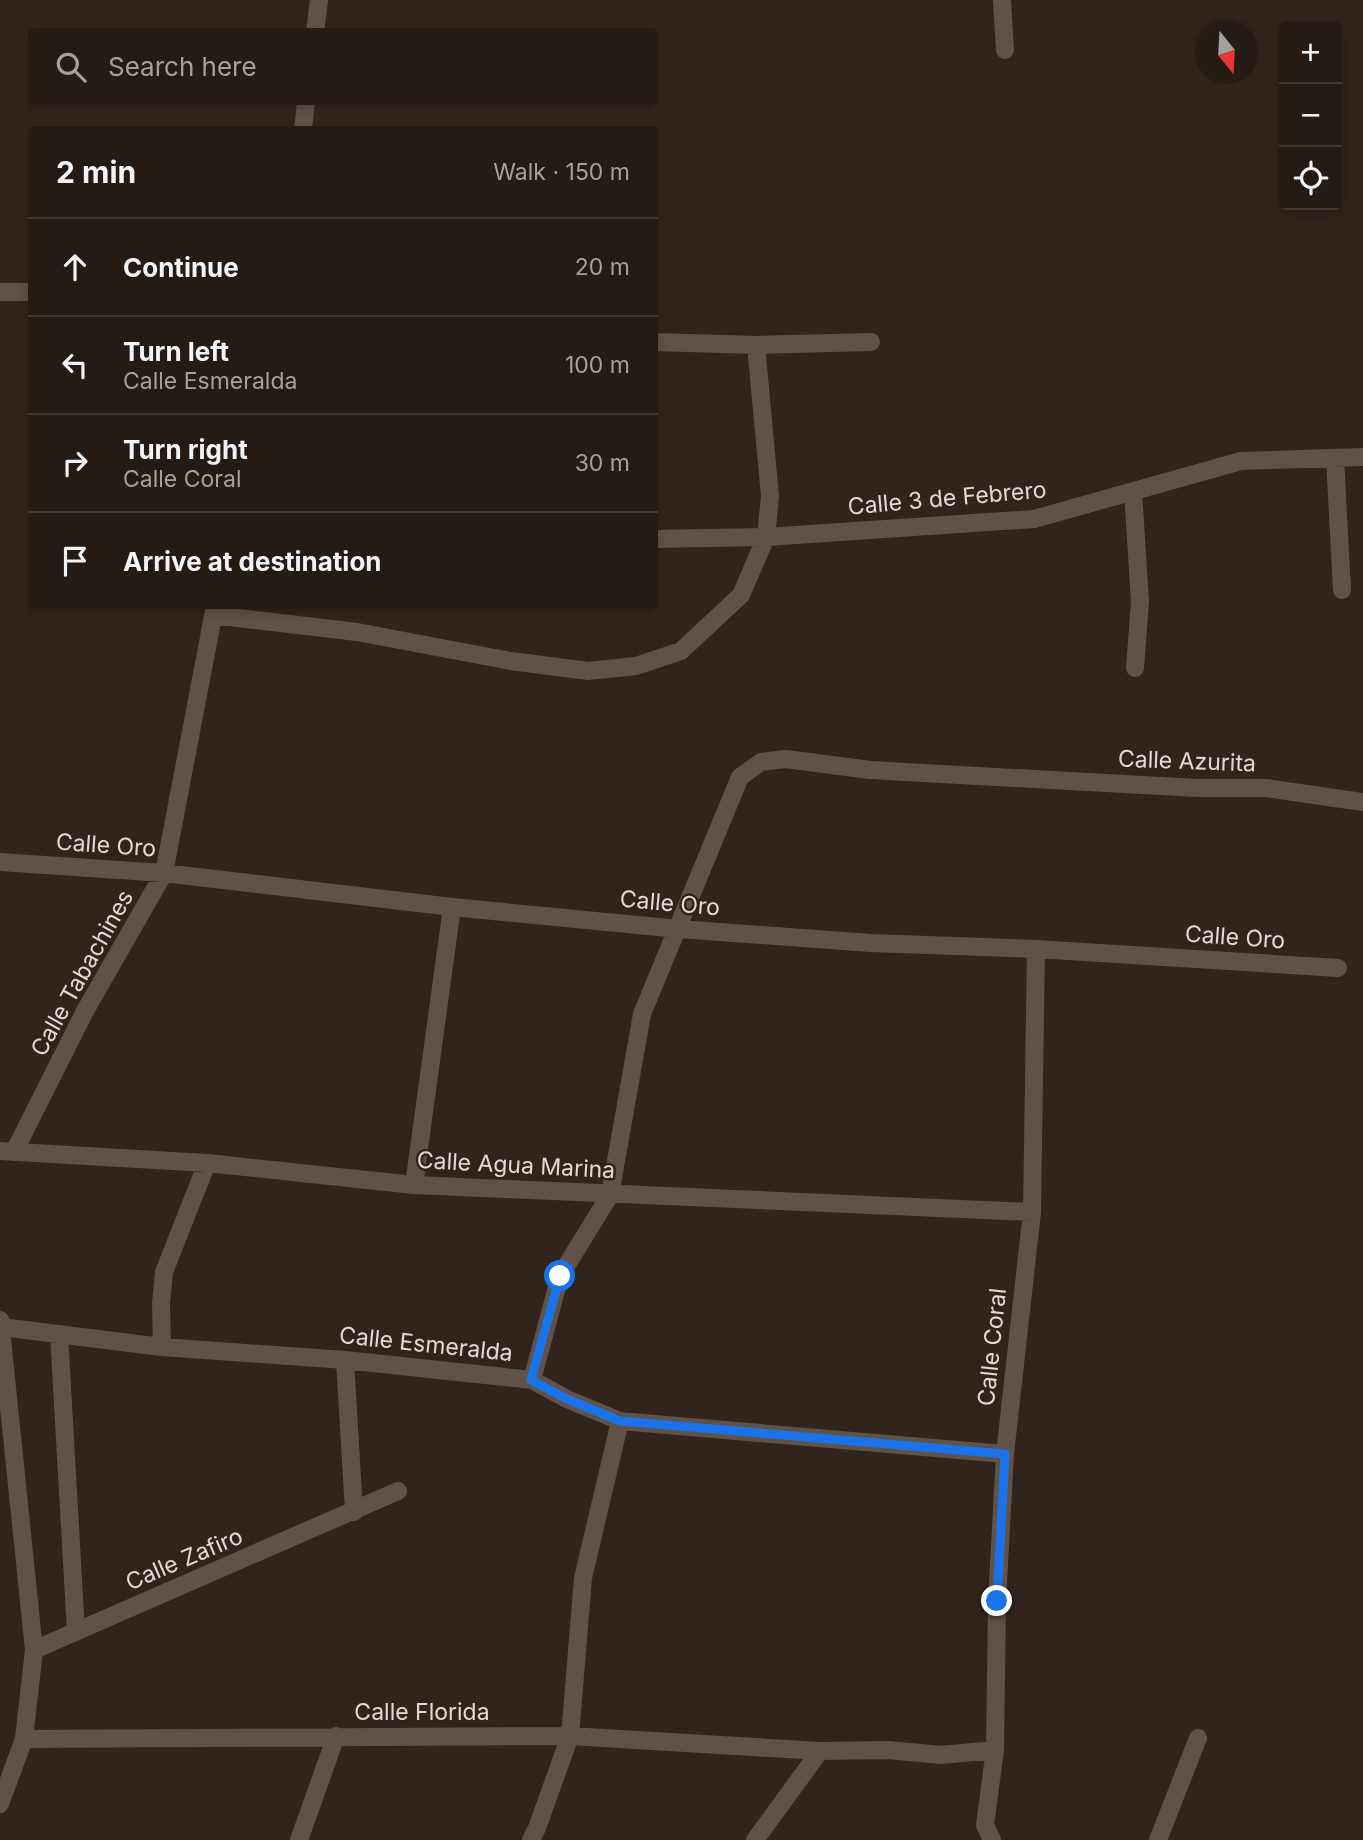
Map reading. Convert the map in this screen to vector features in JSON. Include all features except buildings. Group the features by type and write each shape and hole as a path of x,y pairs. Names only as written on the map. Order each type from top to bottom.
{"street":[{"path":"315,28 318,0"},
{"path":"1002,0 1005,50"},
{"path":"303,126 306,105"},
{"path":"0,292 28,292"},
{"path":"658,342 756,345 871,342"},
{"path":"214,610 588,671 636,666 681,651 741,595 766,537 770,496 756,345"},
{"name":"Calle 3 de Febrero","path":"658,539 766,537 1034,519 1241,461 1363,457"},
{"path":"1335,458 1342,590"},
{"path":"1133,491 1140,602 1135,668"},
{"name":"Calle Tabachines","path":"7,1151 164,873 214,610"},
{"name":"Calle Azurita","path":"610,1195 642,1014 740,777 761,762 786,759 870,770 1197,788 1266,788 1363,802"},
{"name":"Calle Oro","path":"0,862 164,873 678,929 871,943 1036,949 1338,968"},
{"path":"414,1185 452,906"},
{"name":"Calle Coral","path":"992,1840 985,1825 995,1750 997,1601 1005,1454 1031,1212 1036,949"},
{"name":"Calle Agua Marina","path":"7,1151 207,1163 414,1185 1031,1212"},
{"path":"162,1347 161,1303 164,1272 207,1163"},
{"path":"531,1380 560,1276 610,1195"},
{"path":"0,1804 24,1740 34,1650 1,1323"},
{"name":"Calle Esmeralda","path":"1,1323 59,1334 162,1347 345,1360 531,1380 567,1399 620,1421 1005,1454"},
{"path":"59,1334 76,1632"},
{"path":"345,1360 354,1512"},
{"path":"531,1840 570,1736 583,1578 620,1421"},
{"name":"Calle Zafiro","path":"34,1650 398,1491"},
{"path":"299,1840 336,1736"},
{"name":"Calle Florida","path":"24,1740 570,1736 820,1751 888,1751 941,1755 995,1750"},
{"path":"1158,1840 1198,1738"},
{"path":"755,1840 820,1751"}],"route":[{"path":"560,1276 531,1380 567,1399 620,1421 1005,1454 997,1601"}]}
